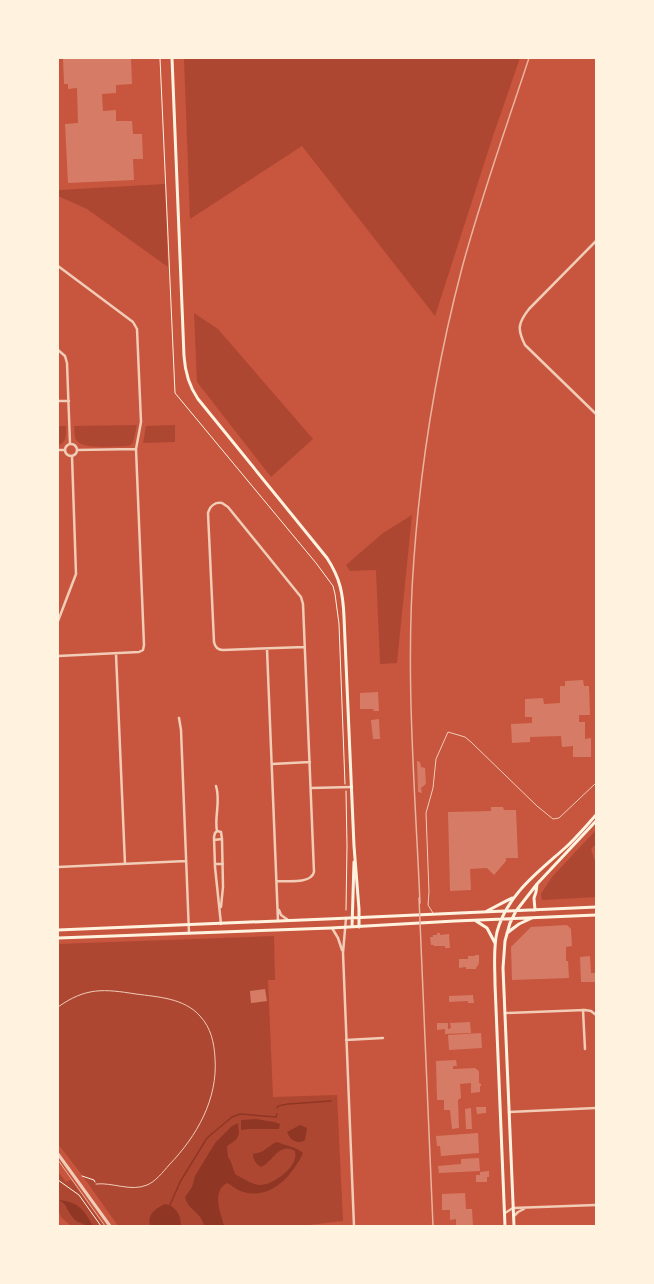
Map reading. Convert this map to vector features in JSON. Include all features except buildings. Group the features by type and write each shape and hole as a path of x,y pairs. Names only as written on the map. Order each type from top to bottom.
{"main road":[{"path":"172,58 184,356 186,370 191,386 198,398 328,558 338,577 343,601 359,927"},
{"path":"505,1226 496,1014 495,943 505,911 514,897 531,878 576,837 596,814"},
{"path":"514,1226 503,968 504,948 507,933 516,911 537,884 596,821"},
{"path":"352,927 354,846"},
{"path":"535,910 534,898 537,884"},
{"path":"484,912 514,897"},
{"path":"58,930 596,907"},
{"path":"58,938 359,927 512,918 596,915"},
{"path":"507,933 519,924 534,918"},
{"path":"475,920 487,928 495,943"},
{"path":"496,1014 505,1013"},
{"path":"499,1087 508,1087"}],"street":[{"path":"596,241 529,309 522,318 519,330 525,344 596,414"},
{"path":"58,266 133,322 136,327 140,418 136,449 144,643 143,650 138,652 58,656"},
{"path":"58,350 67,360 70,444 67,445 65,450"},
{"path":"58,401 69,401"},
{"path":"70,444 74,445 77,450"},
{"path":"77,450 136,449"},
{"path":"58,450 65,450"},
{"path":"65,450 68,455 72,456"},
{"path":"58,621 76,574 72,456 77,450"},
{"path":"277,882 307,880 312,878 314,873 304,604 301,597 228,507 222,503 216,504 210,508 208,513 214,644 217,648 222,650 305,647"},
{"path":"268,649 278,921"},
{"path":"116,654 125,864"},
{"path":"179,718 181,730 189,933"},
{"path":"272,764 310,762"},
{"path":"216,786 218,798 217,831 214,834 214,840 215,864 221,913"},
{"path":"311,788 352,787"},
{"path":"217,831 221,832 222,839 223,887 221,924"},
{"path":"214,840 222,839"},
{"path":"58,867 186,861"},
{"path":"215,864 223,864"},
{"path":"278,907 281,915 288,920"},
{"path":"346,918 343,953 354,1226"},
{"path":"332,928 338,938 343,953"},
{"path":"505,1013 583,1010 591,1011 596,1015"},
{"path":"583,1010 585,1049"},
{"path":"346,1040 383,1038"},
{"path":"509,1112 596,1108"},
{"path":"58,1154 110,1226"},
{"path":"505,1213 513,1208 596,1205"},
{"path":"514,1216 526,1208"}],"lane":[{"path":"434,915 428,904 429,892 426,813 433,788 436,759 448,732 465,737 537,806 552,818 560,818 596,783"},
{"path":"58,1007 74,997 96,990 108,990 162,997 182,1004 197,1013 208,1027 213,1039 216,1066 214,1091 202,1119 186,1146 159,1176 148,1185 132,1187 96,1184"}],"path":[{"path":"160,58 175,393 316,563 333,586 339,624 346,787 348,846 346,910"},
{"path":"82,1176 94,1180 96,1184"},
{"path":"58,1180 78,1194 101,1226"}],"shaded area":[{"path":"184,58 520,58 493,136 435,316 302,146 190,219"},
{"path":"58,157 59,190 165,184 168,267 87,209 58,196"},
{"path":"194,313 218,329 313,439 271,477 197,382"},
{"path":"137,425 133,443 129,446 102,447 87,446 77,441 74,426"},
{"path":"175,425 175,442 143,443 146,426"},
{"path":"58,426 66,426 66,435 63,442 58,445"},
{"path":"412,515 397,663 380,664 376,570 350,571 346,565 383,533"},
{"path":"596,830 596,844 591,849 596,864 596,897 542,900 541,894 552,877"},
{"path":"274,936 275,980 268,980 273,1097 337,1095 343,1221 300,1226 118,1226 58,1144 58,944"},
{"path":"256,1119 280,1124 279,1129 241,1130 241,1120"},
{"path":"238,1123 239,1134 236,1140 227,1146 228,1157 235,1174 250,1182 264,1185 281,1176 293,1163 295,1151 284,1149 261,1167 255,1162 253,1154 262,1152 277,1142 294,1147 303,1153 287,1177 272,1189 254,1194 238,1190 227,1183 222,1187 218,1197 219,1209 224,1226 204,1226 200,1217 189,1205 185,1197 192,1187 195,1176 215,1143 232,1126"},
{"path":"300,1125 307,1128 305,1140 297,1142 290,1137 287,1132"},
{"path":"58,1172 66,1182 70,1180 72,1181 104,1226 71,1226 61,1217 58,1210"},
{"path":"59,1200 76,1205 84,1211 93,1226 86,1226 76,1221 64,1204"},
{"path":"165,1204 175,1209 179,1215 181,1226 150,1226 149,1222 153,1212"}],"waterway":[{"path":"277,1108 278,1106 288,1104 331,1101"},
{"path":"170,1205 180,1182 207,1138 232,1117 240,1114 276,1117 277,1114"}],"tram line":[{"path":"58,1160 105,1226"}],"railway":[{"path":"420,903 412,730 410,644 411,601 421,485 431,412 445,340 462,268 485,189 529,58"},
{"path":"419,898 433,1226"}]}
